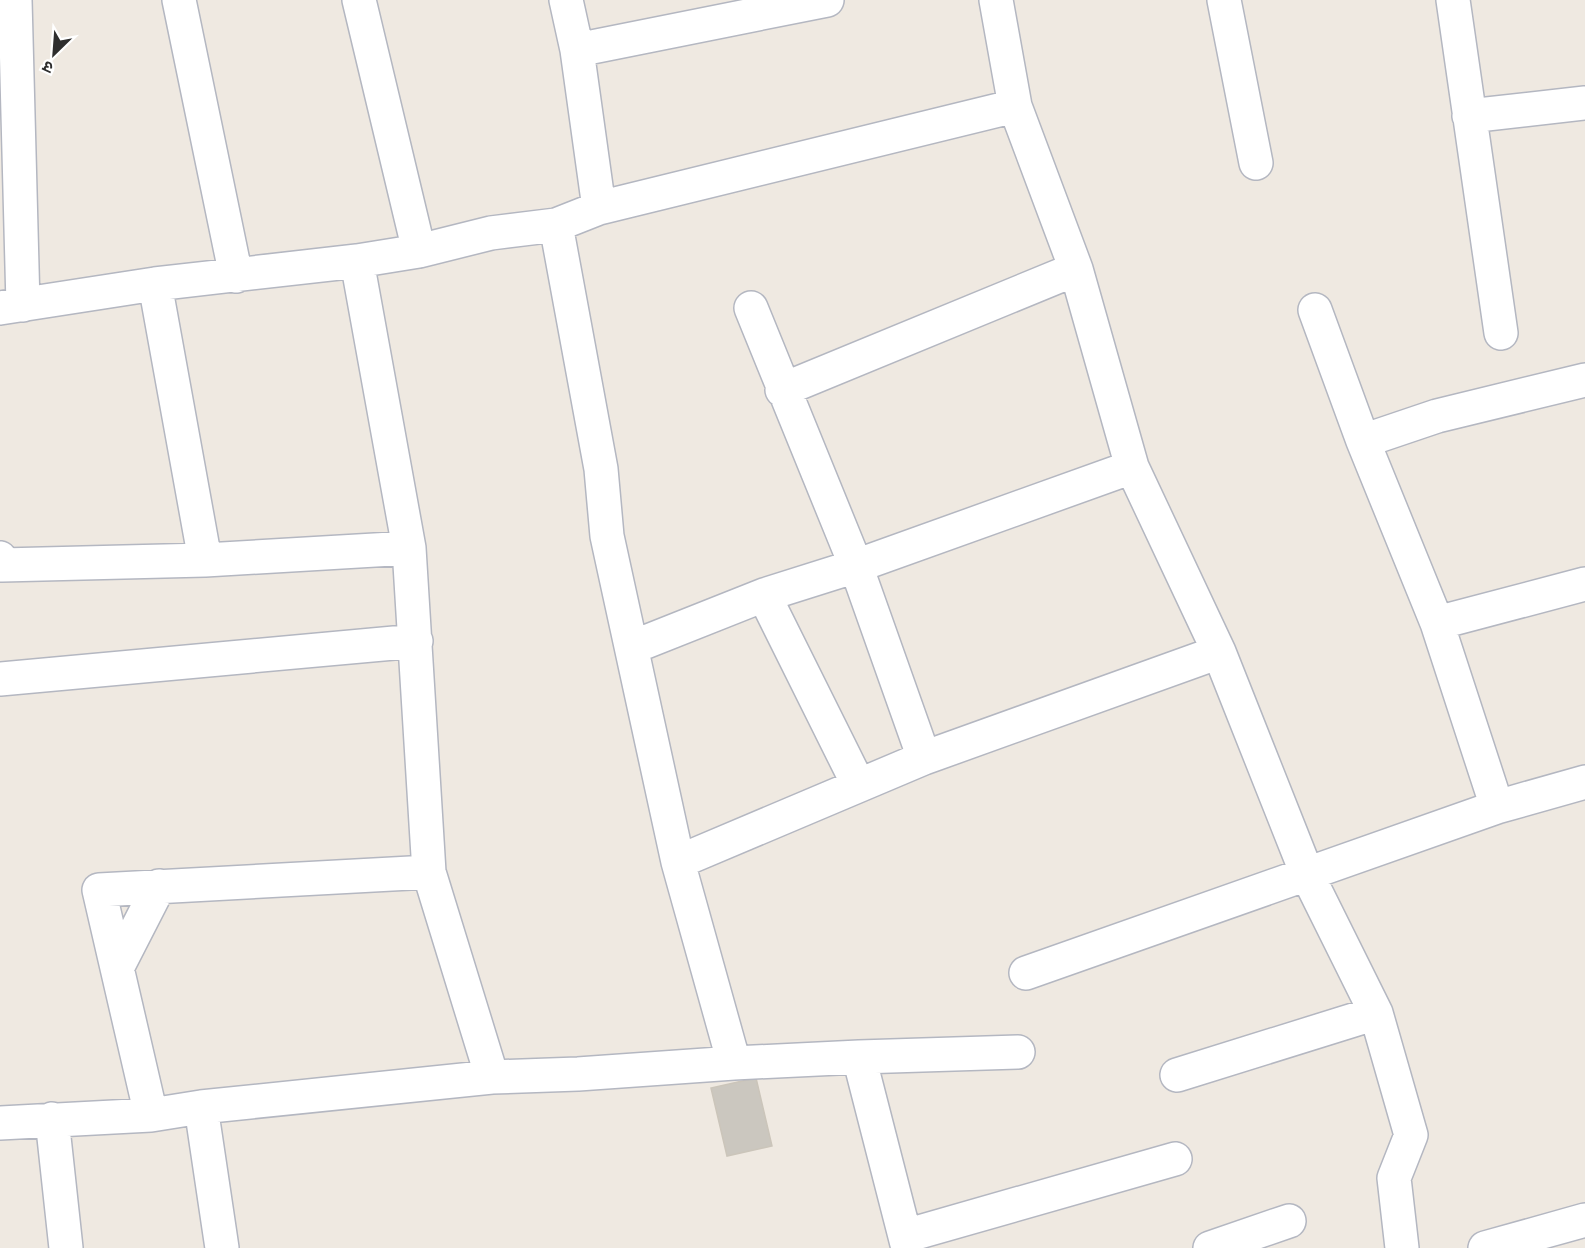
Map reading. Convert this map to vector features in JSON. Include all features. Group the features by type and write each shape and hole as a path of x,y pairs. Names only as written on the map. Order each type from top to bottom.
{"street":[{"path":"15,0 12,306 155,284 357,261 419,251 491,233 556,225 599,208 1015,106"},
{"path":"179,0 236,276"},
{"path":"359,0 419,251"},
{"path":"566,0 577,50 599,208"},
{"path":"577,50 778,4 827,0"},
{"path":"996,0 1015,106 1076,269 1132,467 1219,652 1307,874 1376,1013 1411,1135 1394,1178 1402,1248"},
{"path":"1224,0 1256,163"},
{"path":"1453,0 1501,333"},
{"path":"1469,116 1585,103"},
{"path":"556,225 601,469 607,536 678,862 734,1063"},
{"path":"357,261 409,548 429,872 492,1077"},
{"path":"782,390 1076,269"},
{"path":"155,284 206,560"},
{"path":"751,308 782,390 856,566 924,758"},
{"path":"1315,310 1363,441 1437,623 1497,807"},
{"path":"1363,441 1437,416 1585,380"},
{"path":"633,647 764,595 856,566 1132,467"},
{"path":"0,558 2,565 206,560 409,548"},
{"path":"1437,623 1585,584"},
{"path":"764,595 858,784"},
{"path":"0,680 416,641"},
{"path":"678,862 924,758 1219,652"},
{"path":"1026,973 1497,807 1585,782"},
{"path":"151,1115 99,890 429,872"},
{"path":"117,968 159,886"},
{"path":"1177,1075 1376,1013"},
{"path":"0,1124 52,1119 151,1115 201,1107 492,1077 859,1057 1018,1052"},
{"path":"859,1057 907,1242 1175,1158"},
{"path":"201,1107 222,1248"},
{"path":"52,1119 66,1248"},
{"path":"1485,1248 1585,1220"},
{"path":"1209,1248 1289,1221"}],"building":[{"path":"756,1078 772,1146 727,1156 711,1088"}]}
